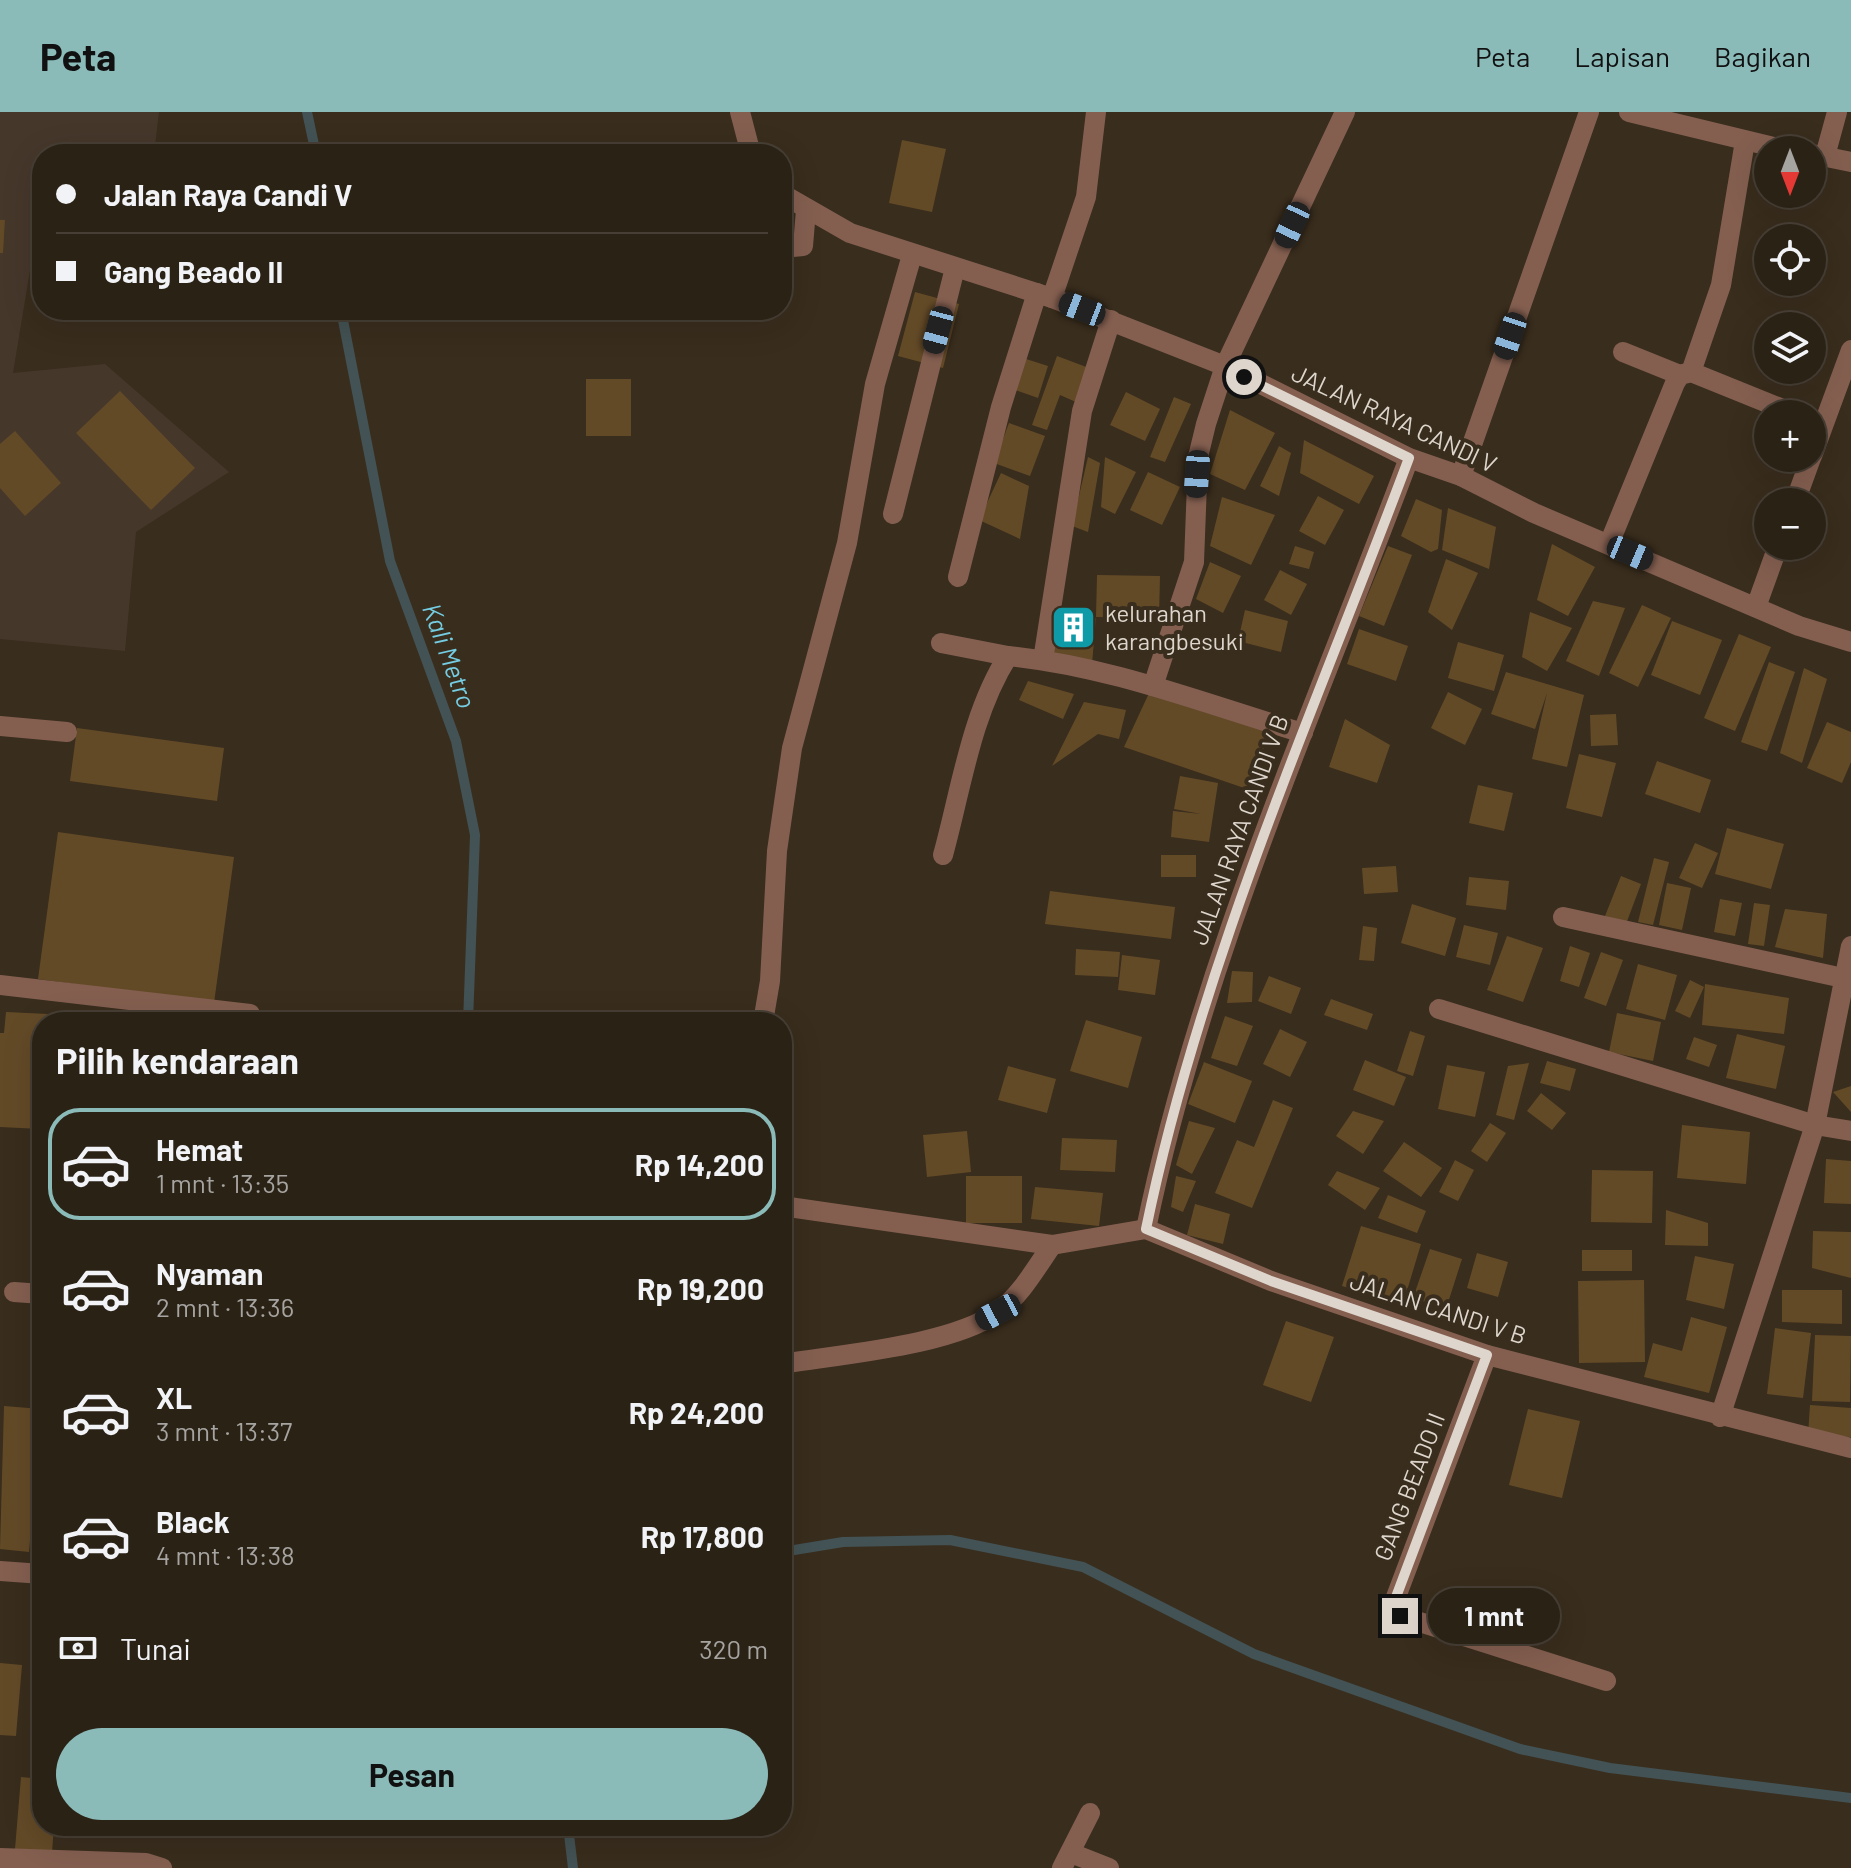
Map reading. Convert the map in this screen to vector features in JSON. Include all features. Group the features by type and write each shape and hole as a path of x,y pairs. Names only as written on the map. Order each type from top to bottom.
{"street":[{"path":"740,112 748,144"},
{"path":"958,577 1001,407 1086,197 1096,112"},
{"path":"1153,686 1194,562 1198,457 1225,366 1345,112"},
{"path":"1461,476 1589,112"},
{"path":"1629,112 1754,143"},
{"path":"1826,137 1837,112"},
{"path":"1609,544 1686,373 1721,285 1745,141"},
{"path":"1826,157 1851,162"},
{"name":"JALAN RAYA CANDI V","path":"792,201 850,233 1045,296 1225,366 1409,458 1461,476 1534,513 1756,607 1851,642"},
{"path":"792,247 803,246 806,210"},
{"path":"765,1012 770,981 777,851 792,748 847,543 875,384 912,255"},
{"path":"893,514 955,268"},
{"path":"1043,660 1082,411 1111,320"},
{"path":"1826,405 1851,350"},
{"path":"1623,352 1758,400"},
{"name":"JALAN RAYA CANDI V B","path":"1146,1229 1165,1136 1222,951 1409,458"},
{"path":"1756,607 1773,560"},
{"path":"941,643 1043,660 1153,686 1303,733"},
{"path":"943,855 982,710 994,677 1008,656"},
{"path":"0,726 67,732"},
{"path":"1563,917 1843,978"},
{"path":"1720,1417 1815,1125 1851,946"},
{"path":"0,985 233,1012"},
{"path":"1439,1009 1815,1125 1851,1131"},
{"path":"792,1207 1052,1245 1146,1229"},
{"name":"JALAN CANDI V B","path":"1146,1229 1271,1281 1487,1355 1851,1448"},
{"path":"792,1362 963,1330 998,1312 1019,1292 1052,1245"},
{"path":"14,1292 32,1293"},
{"name":"GANG BEADO II","path":"1487,1355 1396,1597 1397,1612 1407,1618 1606,1681"},
{"path":"0,1571 32,1573"},
{"path":"1090,1813 1066,1860 1109,1868"},
{"path":"0,1858 146,1863 162,1868"}],"shaded area":[{"path":"0,112 159,112 155,144 32,144 32,258 13,373 105,364 229,472 136,532 125,651 0,639"}],"building":[{"path":"902,140 946,149 932,212 889,203"},
{"path":"0,220 5,220 3,253 0,253"},
{"path":"915,292 959,304 943,368 898,356"},
{"path":"1014,355 1048,366 1038,398 1004,386"},
{"path":"1057,356 1089,368 1076,402 1060,395 1047,430 1032,425"},
{"path":"586,379 631,379 631,436 586,436"},
{"path":"120,391 195,468 151,510 76,433"},
{"path":"1126,392 1160,409 1145,441 1110,425"},
{"path":"1174,397 1191,404 1165,462 1150,457"},
{"path":"1230,410 1275,433 1245,490 1210,474"},
{"path":"1009,423 1045,436 1030,476 994,463"},
{"path":"15,431 61,483 25,516 0,488 0,444"},
{"path":"1304,440 1374,476 1359,504 1300,473"},
{"path":"1279,446 1291,453 1279,496 1260,486"},
{"path":"1088,457 1100,463 1088,532 1072,526"},
{"path":"1105,457 1136,472 1115,514 1101,507"},
{"path":"1148,472 1180,487 1162,525 1130,510"},
{"path":"1001,473 1029,486 1020,539 979,520"},
{"path":"1318,496 1344,510 1325,545 1299,531"},
{"path":"1222,497 1275,515 1251,565 1210,546"},
{"path":"1416,499 1442,510 1438,549 1431,552 1401,536"},
{"path":"1448,508 1496,527 1489,569 1442,550"},
{"path":"1552,544 1595,567 1568,616 1537,600"},
{"path":"1295,546 1314,552 1309,569 1289,564"},
{"path":"1388,546 1412,555 1384,626 1359,616"},
{"path":"1446,559 1478,573 1452,630 1428,612"},
{"path":"1210,562 1241,576 1223,613 1196,599"},
{"path":"1280,570 1307,584 1291,615 1264,600"},
{"path":"1097,575 1160,576 1159,618 1096,617"},
{"path":"1593,601 1625,608 1599,676 1566,661"},
{"path":"1642,605 1671,618 1638,687 1609,673"},
{"name":"kelurahan karangbesuki","path":"1054,609 1096,618 1092,664 1052,658"},
{"path":"1245,610 1288,621 1281,652 1238,641"},
{"path":"1530,612 1572,628 1547,671 1522,657"},
{"path":"1672,621 1722,640 1700,695 1651,675"},
{"path":"1359,629 1408,646 1396,681 1347,664"},
{"path":"1739,634 1771,647 1735,731 1704,718"},
{"path":"1458,642 1504,655 1494,691 1448,678"},
{"path":"1769,662 1795,672 1767,751 1741,742"},
{"path":"1804,668 1827,679 1802,763 1780,753"},
{"path":"1506,672 1584,695 1567,767 1532,759 1547,693 1535,729 1491,714"},
{"path":"1028,681 1074,694 1063,719 1019,700"},
{"path":"1150,691 1270,730 1250,790 1124,747"},
{"path":"1448,692 1482,709 1465,745 1431,728"},
{"path":"1084,702 1126,710 1119,739 1098,734 1052,766"},
{"path":"1616,714 1618,745 1591,746 1590,715"},
{"path":"1345,719 1390,745 1377,783 1329,767"},
{"path":"1827,722 1851,732 1851,762 1842,783 1807,768"},
{"path":"77,728 224,748 217,801 70,781"},
{"path":"1579,754 1616,763 1602,817 1566,808"},
{"path":"1657,761 1711,780 1700,813 1645,794"},
{"path":"1180,776 1218,783 1209,842 1171,837 1173,811 1201,814 1174,809"},
{"path":"1478,785 1513,793 1504,831 1469,823"},
{"path":"1727,828 1784,844 1771,889 1715,874"},
{"path":"58,832 234,857 214,1003 38,979"},
{"path":"1695,843 1718,853 1702,888 1679,878"},
{"path":"1161,855 1196,855 1196,877 1161,877"},
{"path":"1654,858 1669,862 1653,925 1638,922"},
{"path":"1396,866 1398,892 1364,894 1362,868"},
{"path":"1621,876 1641,884 1626,924 1605,916"},
{"path":"1469,877 1509,881 1506,910 1466,905"},
{"path":"1667,883 1691,888 1682,930 1659,925"},
{"path":"1050,891 1175,907 1171,939 1045,924"},
{"path":"1720,899 1742,903 1735,936 1714,932"},
{"path":"1754,903 1770,905 1764,946 1748,944"},
{"path":"1412,904 1456,918 1445,956 1401,943"},
{"path":"1785,909 1827,914 1823,958 1775,947"},
{"path":"1464,925 1498,933 1490,965 1456,957"},
{"path":"1363,926 1377,928 1374,961 1359,960"},
{"path":"1507,936 1543,948 1523,1002 1487,990"},
{"path":"1570,946 1590,953 1579,987 1560,981"},
{"path":"1076,949 1120,952 1118,977 1075,975"},
{"path":"1601,952 1623,960 1606,1006 1584,998"},
{"path":"1122,955 1160,960 1155,995 1118,990"},
{"path":"1638,964 1677,975 1665,1020 1626,1009"},
{"path":"1232,971 1253,972 1252,1002 1227,1003"},
{"path":"1269,976 1301,988 1291,1014 1258,1001"},
{"path":"1690,980 1704,987 1690,1018 1675,1011"},
{"path":"1705,984 1789,998 1784,1034 1702,1025"},
{"path":"1331,999 1373,1014 1367,1030 1324,1015"},
{"path":"6,1012 32,1013 32,1129 0,1127 0,1033 4,1033"},
{"path":"1617,1013 1661,1022 1653,1061 1609,1052"},
{"path":"1225,1016 1253,1026 1237,1066 1211,1058"},
{"path":"1086,1020 1142,1037 1128,1088 1070,1071"},
{"path":"1280,1029 1307,1042 1290,1077 1263,1064"},
{"path":"1410,1031 1425,1036 1413,1076 1397,1071"},
{"path":"1737,1034 1785,1046 1776,1089 1726,1078"},
{"path":"1694,1037 1717,1045 1709,1067 1686,1059"},
{"path":"1365,1060 1406,1077 1394,1106 1353,1090"},
{"path":"1547,1061 1576,1069 1570,1091 1540,1083"},
{"path":"1204,1062 1252,1081 1235,1123 1188,1104"},
{"path":"1529,1063 1514,1120 1496,1115 1508,1066"},
{"path":"1447,1065 1485,1072 1475,1117 1438,1109"},
{"path":"1008,1066 1056,1079 1047,1113 998,1100"},
{"path":"1851,1086 1851,1112 1833,1092"},
{"path":"1541,1093 1566,1113 1552,1130 1527,1111"},
{"path":"1273,1100 1293,1108 1252,1208 1215,1193 1237,1140 1254,1147"},
{"path":"1353,1111 1384,1121 1363,1154 1336,1136"},
{"path":"1189,1121 1215,1128 1192,1174 1176,1165"},
{"path":"1490,1123 1506,1133 1487,1162 1471,1151"},
{"path":"1682,1125 1750,1132 1746,1184 1677,1178"},
{"path":"967,1131 971,1172 927,1177 923,1135"},
{"path":"1062,1138 1117,1140 1115,1172 1060,1170"},
{"path":"1404,1142 1442,1168 1421,1197 1383,1171"},
{"path":"1826,1159 1851,1161 1851,1204 1824,1203"},
{"path":"1455,1160 1474,1170 1458,1201 1439,1192"},
{"path":"1592,1170 1653,1171 1652,1223 1591,1222"},
{"path":"1337,1171 1380,1188 1365,1210 1328,1185"},
{"path":"966,1176 1022,1176 1022,1223 966,1223"},
{"path":"1176,1176 1196,1181 1183,1212 1171,1207"},
{"path":"1035,1187 1103,1193 1099,1226 1031,1219"},
{"path":"1388,1195 1426,1211 1417,1233 1378,1218"},
{"path":"1195,1204 1230,1214 1223,1244 1187,1235"},
{"path":"1666,1210 1708,1223 1708,1246 1665,1245"},
{"path":"1361,1226 1421,1244 1403,1304 1342,1286"},
{"path":"1813,1231 1851,1232 1851,1278 1812,1268"},
{"path":"1430,1249 1462,1259 1446,1309 1413,1298"},
{"path":"1582,1250 1632,1250 1632,1271 1582,1271"},
{"path":"1477,1253 1508,1262 1498,1297 1467,1288"},
{"path":"1695,1256 1734,1264 1724,1309 1686,1300"},
{"path":"1644,1280 1645,1362 1579,1363 1578,1281"},
{"path":"1782,1290 1842,1290 1842,1324 1782,1322"},
{"path":"1691,1317 1727,1327 1709,1393 1644,1377 1653,1343 1682,1351"},
{"path":"1286,1321 1334,1337 1311,1402 1263,1385"},
{"path":"1775,1328 1811,1333 1803,1398 1767,1394"},
{"path":"1815,1335 1851,1336 1850,1402 1812,1401"},
{"path":"1810,1405 1851,1408 1851,1437 1808,1435"},
{"path":"4,1406 32,1408 29,1552 0,1549"},
{"path":"1528,1409 1580,1421 1562,1498 1509,1485"},
{"path":"0,1663 22,1665 16,1736 0,1735"},
{"path":"21,1777 32,1778 32,1836 53,1836 52,1852 15,1849"}],"waterway":[{"name":"Kali Metro","path":"307,112 314,144"},
{"name":"Kali Metro","path":"343,320 390,561 456,741 475,835 468,1012"},
{"path":"792,1550 843,1542 950,1540 1083,1567 1254,1654 1520,1749 1610,1768 1851,1798"},
{"name":"Kali Metro","path":"569,1836 573,1868"}],"place":[{"name":"kelurahan karangbesuki","path":"1074,628"}],"route":[{"path":"1244,377 1409,458 1362,573 1222,951 1165,1136 1146,1229 1271,1281 1487,1355 1396,1597 1400,1616"}]}
